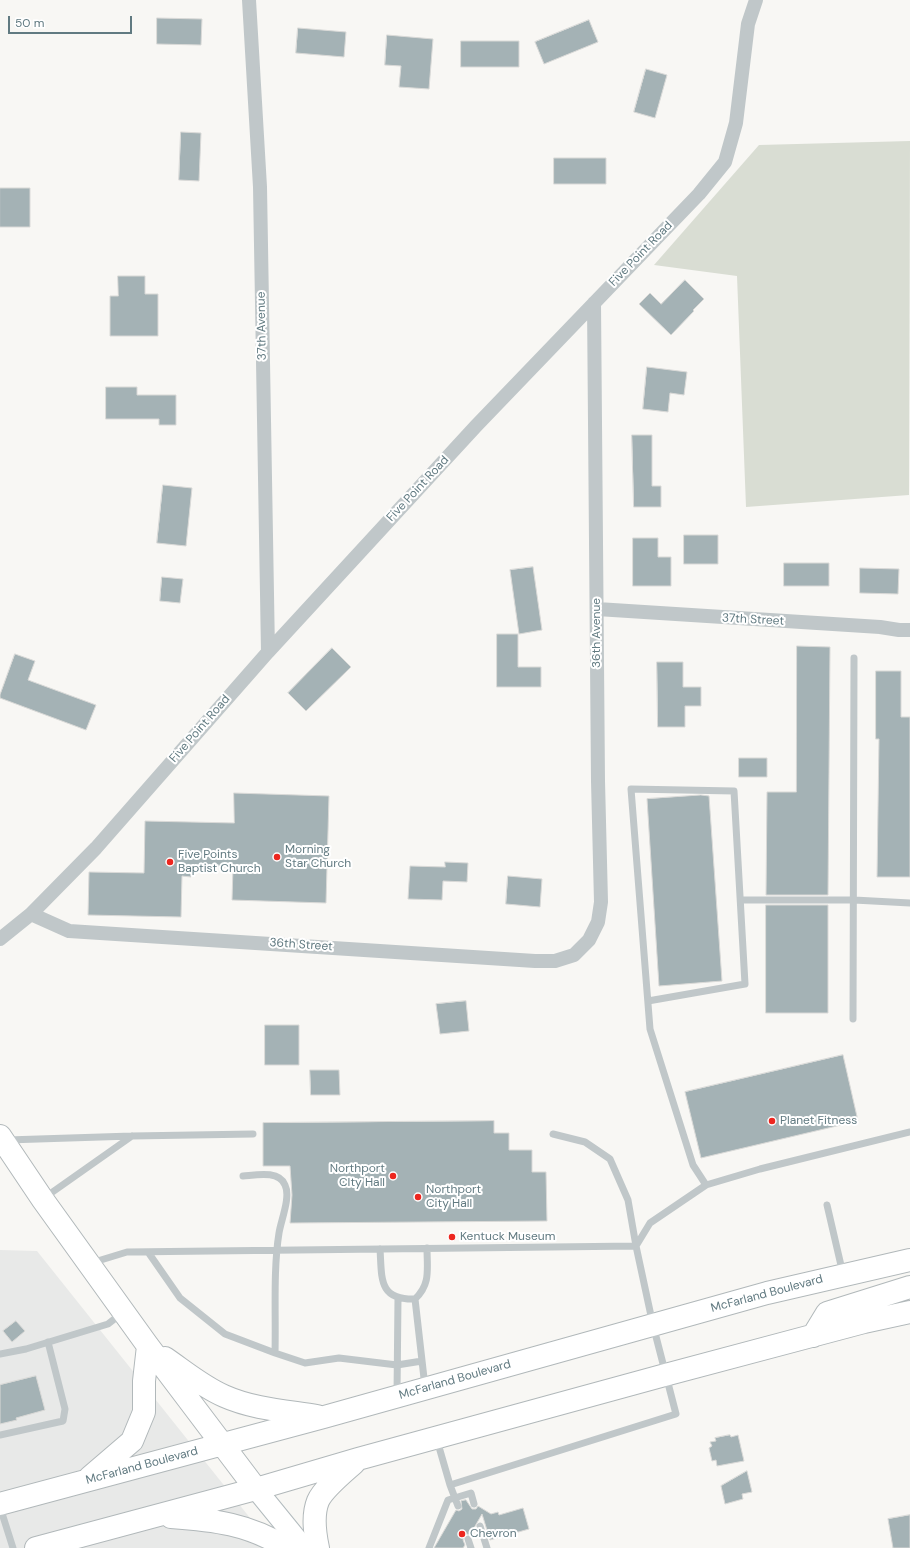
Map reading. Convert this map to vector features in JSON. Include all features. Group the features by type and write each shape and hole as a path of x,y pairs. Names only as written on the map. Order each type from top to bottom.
{"highway":[{"path":"1,1138 43,1200 123,1312 224,1444 256,1489"},
{"name":"McFarland Boulevard","path":"0,1505 324,1417 767,1293 843,1274 910,1260"},
{"path":"813,1336 827,1313 910,1287"},
{"path":"36,1548 256,1489 358,1459 666,1375 910,1312"},
{"path":"148,1346 224,1396 251,1406 324,1417"},
{"path":"85,1481 132,1441 144,1412 144,1381 148,1346"},
{"path":"318,1548 315,1534 315,1517 318,1501 331,1484 358,1459"},
{"path":"156,1515 215,1520 246,1528 287,1548"}],"main road":[{"path":"256,1489 304,1548"}],"street":[{"name":"37th Avenue","path":"249,0 260,188 268,652"},
{"name":"Five Point Road","path":"0,939 31,914 96,848 268,652 476,426 699,194 725,162 736,123 748,24 756,0"},
{"name":"36th Avenue","path":"574,955 589,940 598,922 601,902 594,303"},
{"name":"37th Street","path":"597,609 910,630"},
{"name":"36th Street","path":"31,914 69,931 535,961 555,961 574,955"}],"lane":[{"path":"853,1019 854,658"},
{"path":"648,1001 745,984 734,791 631,789 650,1029 693,1165 706,1185"},
{"path":"741,900 854,900 910,903"},
{"path":"636,1246 650,1223 706,1185 760,1169 910,1132"},
{"path":"1,1138 253,1134"},
{"path":"450,1484 676,1414 653,1325 628,1200 610,1159 585,1142 553,1134"},
{"path":"43,1200 132,1136"},
{"path":"243,1176 270,1174 279,1177 285,1185 287,1196 277,1250 275,1353"},
{"path":"827,1205 843,1274"},
{"path":"88,1263 127,1252 636,1246"},
{"path":"380,1249 382,1282 390,1293 398,1298 415,1299 422,1292 427,1280 427,1248"},
{"path":"148,1252 180,1298 225,1334 305,1363 339,1358 397,1365 422,1361"},
{"path":"397,1396 398,1298"},
{"path":"415,1299 425,1389"},
{"path":"0,1354 26,1349 108,1324 123,1312"},
{"path":"0,1435 63,1421 65,1409 48,1342"},
{"path":"437,1438 458,1506"},
{"path":"429,1548 448,1500 471,1493 474,1504"},
{"path":"0,1505 13,1548"},
{"path":"438,1525 442,1534"},
{"path":"480,1526 487,1548"},
{"path":"468,1539 471,1548"}],"shaded area":[{"path":"910,141 909,495 746,507 737,276 654,265 759,145"},
{"path":"0,1250 37,1251 274,1548 0,1548"}],"building":[{"path":"157,18 202,19 201,45 157,44"},
{"path":"589,20 598,42 544,64 535,42"},
{"path":"298,28 346,32 344,57 296,53"},
{"path":"387,35 433,39 429,89 399,87 401,66 385,65"},
{"path":"461,41 519,41 519,67 461,67"},
{"path":"646,69 667,75 655,118 634,112"},
{"path":"181,132 201,133 199,181 179,180"},
{"path":"554,158 606,158 606,184 554,184"},
{"path":"0,188 30,188 30,227 0,227"},
{"path":"118,276 145,276 145,294 158,294 158,336 110,336 110,296 118,296"},
{"path":"685,280 704,299 671,335 639,304 650,293 661,304"},
{"path":"647,367 687,372 684,395 670,393 668,412 643,409"},
{"path":"106,387 137,387 137,395 176,395 176,425 159,425 159,419 106,419"},
{"path":"632,435 652,435 652,486 661,486 661,507 634,507"},
{"path":"163,485 192,488 186,546 157,543"},
{"path":"684,535 718,535 718,564 684,564"},
{"path":"633,538 658,538 658,557 671,557 671,586 633,586"},
{"path":"784,563 829,563 829,586 784,586"},
{"path":"533,567 542,630 519,634 510,570"},
{"path":"860,568 899,569 898,594 860,593"},
{"path":"162,577 183,579 180,603 160,601"},
{"path":"497,634 518,634 518,667 541,667 541,687 497,687"},
{"path":"797,646 830,647 828,895 766,895 767,792 796,792"},
{"path":"332,648 351,667 306,711 288,693"},
{"path":"15,654 35,661 28,680 96,705 86,730 0,698"},
{"path":"657,662 683,662 683,687 701,687 701,706 685,706 685,727 658,727"},
{"path":"876,671 901,671 901,717 910,717 910,877 877,877 879,739 876,739"},
{"path":"739,758 767,758 767,777 739,777"},
{"path":"234,793 329,796 326,903 232,900 233,867 191,866 191,877 182,876 181,917 88,915 89,872 144,873 145,821 234,823"},
{"path":"701,795 709,796 722,981 659,986 647,799"},
{"path":"445,862 468,863 467,882 443,881 442,900 408,899 410,866 445,867"},
{"path":"508,876 542,879 540,907 506,904"},
{"path":"766,905 828,905 828,1013 766,1013"},
{"path":"466,1001 469,1031 440,1034 436,1004"},
{"path":"265,1025 299,1025 299,1065 265,1065"},
{"path":"843,1055 858,1121 701,1158 685,1092"},
{"path":"310,1070 339,1070 340,1095 311,1095"},
{"name":"Northport City Hall","path":"494,1121 494,1133 509,1133 509,1150 532,1150 532,1172 546,1172 547,1221 290,1223 292,1195 290,1166 263,1166 263,1123"},
{"path":"16,1321 25,1331 12,1342 3,1331"},
{"path":"36,1376 45,1410 16,1418 17,1420 0,1424 0,1385"},
{"path":"730,1435 731,1437 738,1435 744,1461 717,1466 716,1460 712,1461 709,1448 712,1446 710,1442 716,1441 715,1438"},
{"path":"747,1471 752,1492 742,1494 743,1499 725,1504 721,1486"},
{"path":"466,1500 472,1509 476,1509 478,1506 491,1514 498,1512 499,1515 523,1508 529,1529 490,1540 482,1514 470,1535 467,1534 464,1536 463,1540 465,1545 463,1548 434,1548 456,1510 459,1511 462,1509 461,1501"},
{"path":"910,1515 910,1548 893,1548 888,1519"}],"place":[{"name":"Morning Star Church","path":"277,857"},
{"name":"Five Points Baptist Church","path":"170,862"},
{"name":"Planet Fitness","path":"772,1121"},
{"name":"Northport CIty Hall","path":"393,1176"},
{"name":"Northport City Hall","path":"418,1197"},
{"name":"Kentuck Museum","path":"452,1237"},
{"name":"Chevron","path":"462,1534"}]}
